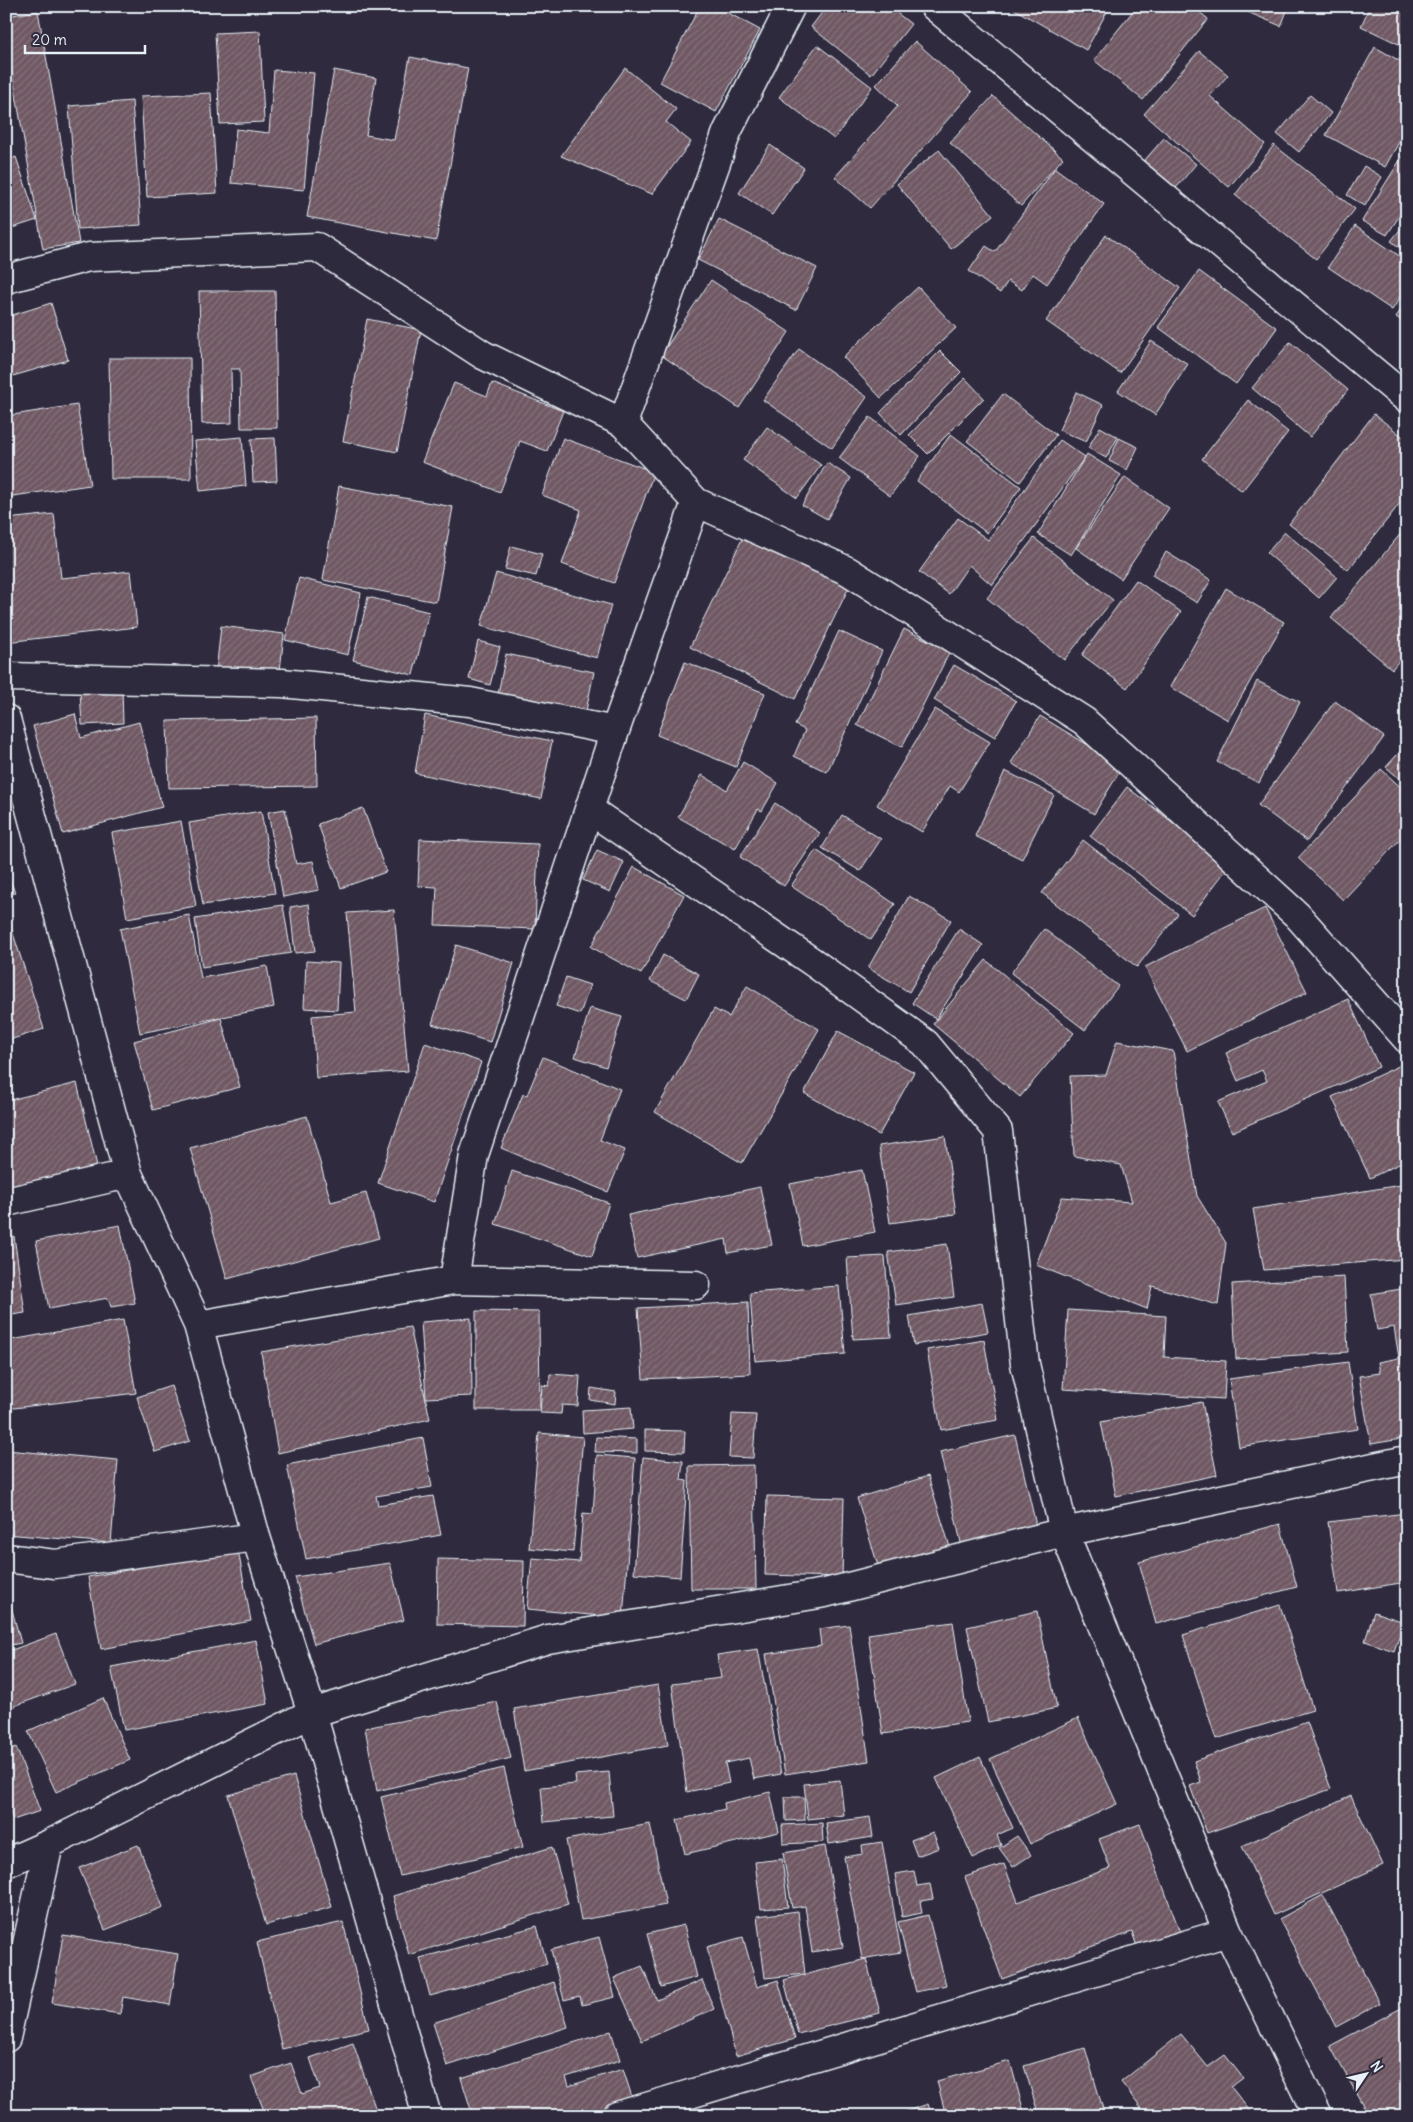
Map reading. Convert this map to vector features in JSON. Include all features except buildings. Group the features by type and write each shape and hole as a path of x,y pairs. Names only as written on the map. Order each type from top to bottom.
{"street":[{"path":"623,424 727,132 791,6"},
{"path":"934,6 1407,399"},
{"path":"6,279 89,257 317,247 483,355 623,424 696,502 848,571 1084,721 1296,914 1407,1039"},
{"path":"454,1280 474,1155 615,731 696,502"},
{"path":"6,677 282,683 470,702 615,731"},
{"path":"6,719 128,1174 198,1325 256,1537 312,1713 427,2116"},
{"path":"590,810 814,964 925,1044 998,1131 1025,1364 1064,1532 1228,1932 1318,2116"},
{"path":"6,1202 128,1174"},
{"path":"198,1325 454,1280 696,1285"},
{"path":"6,1863 49,1844 312,1713 548,1639 825,1593 1064,1532 1407,1460"},
{"path":"6,1558 55,1564 256,1537"},
{"path":"6,2038 49,1844"},
{"path":"617,2116 1228,1932"}]}
